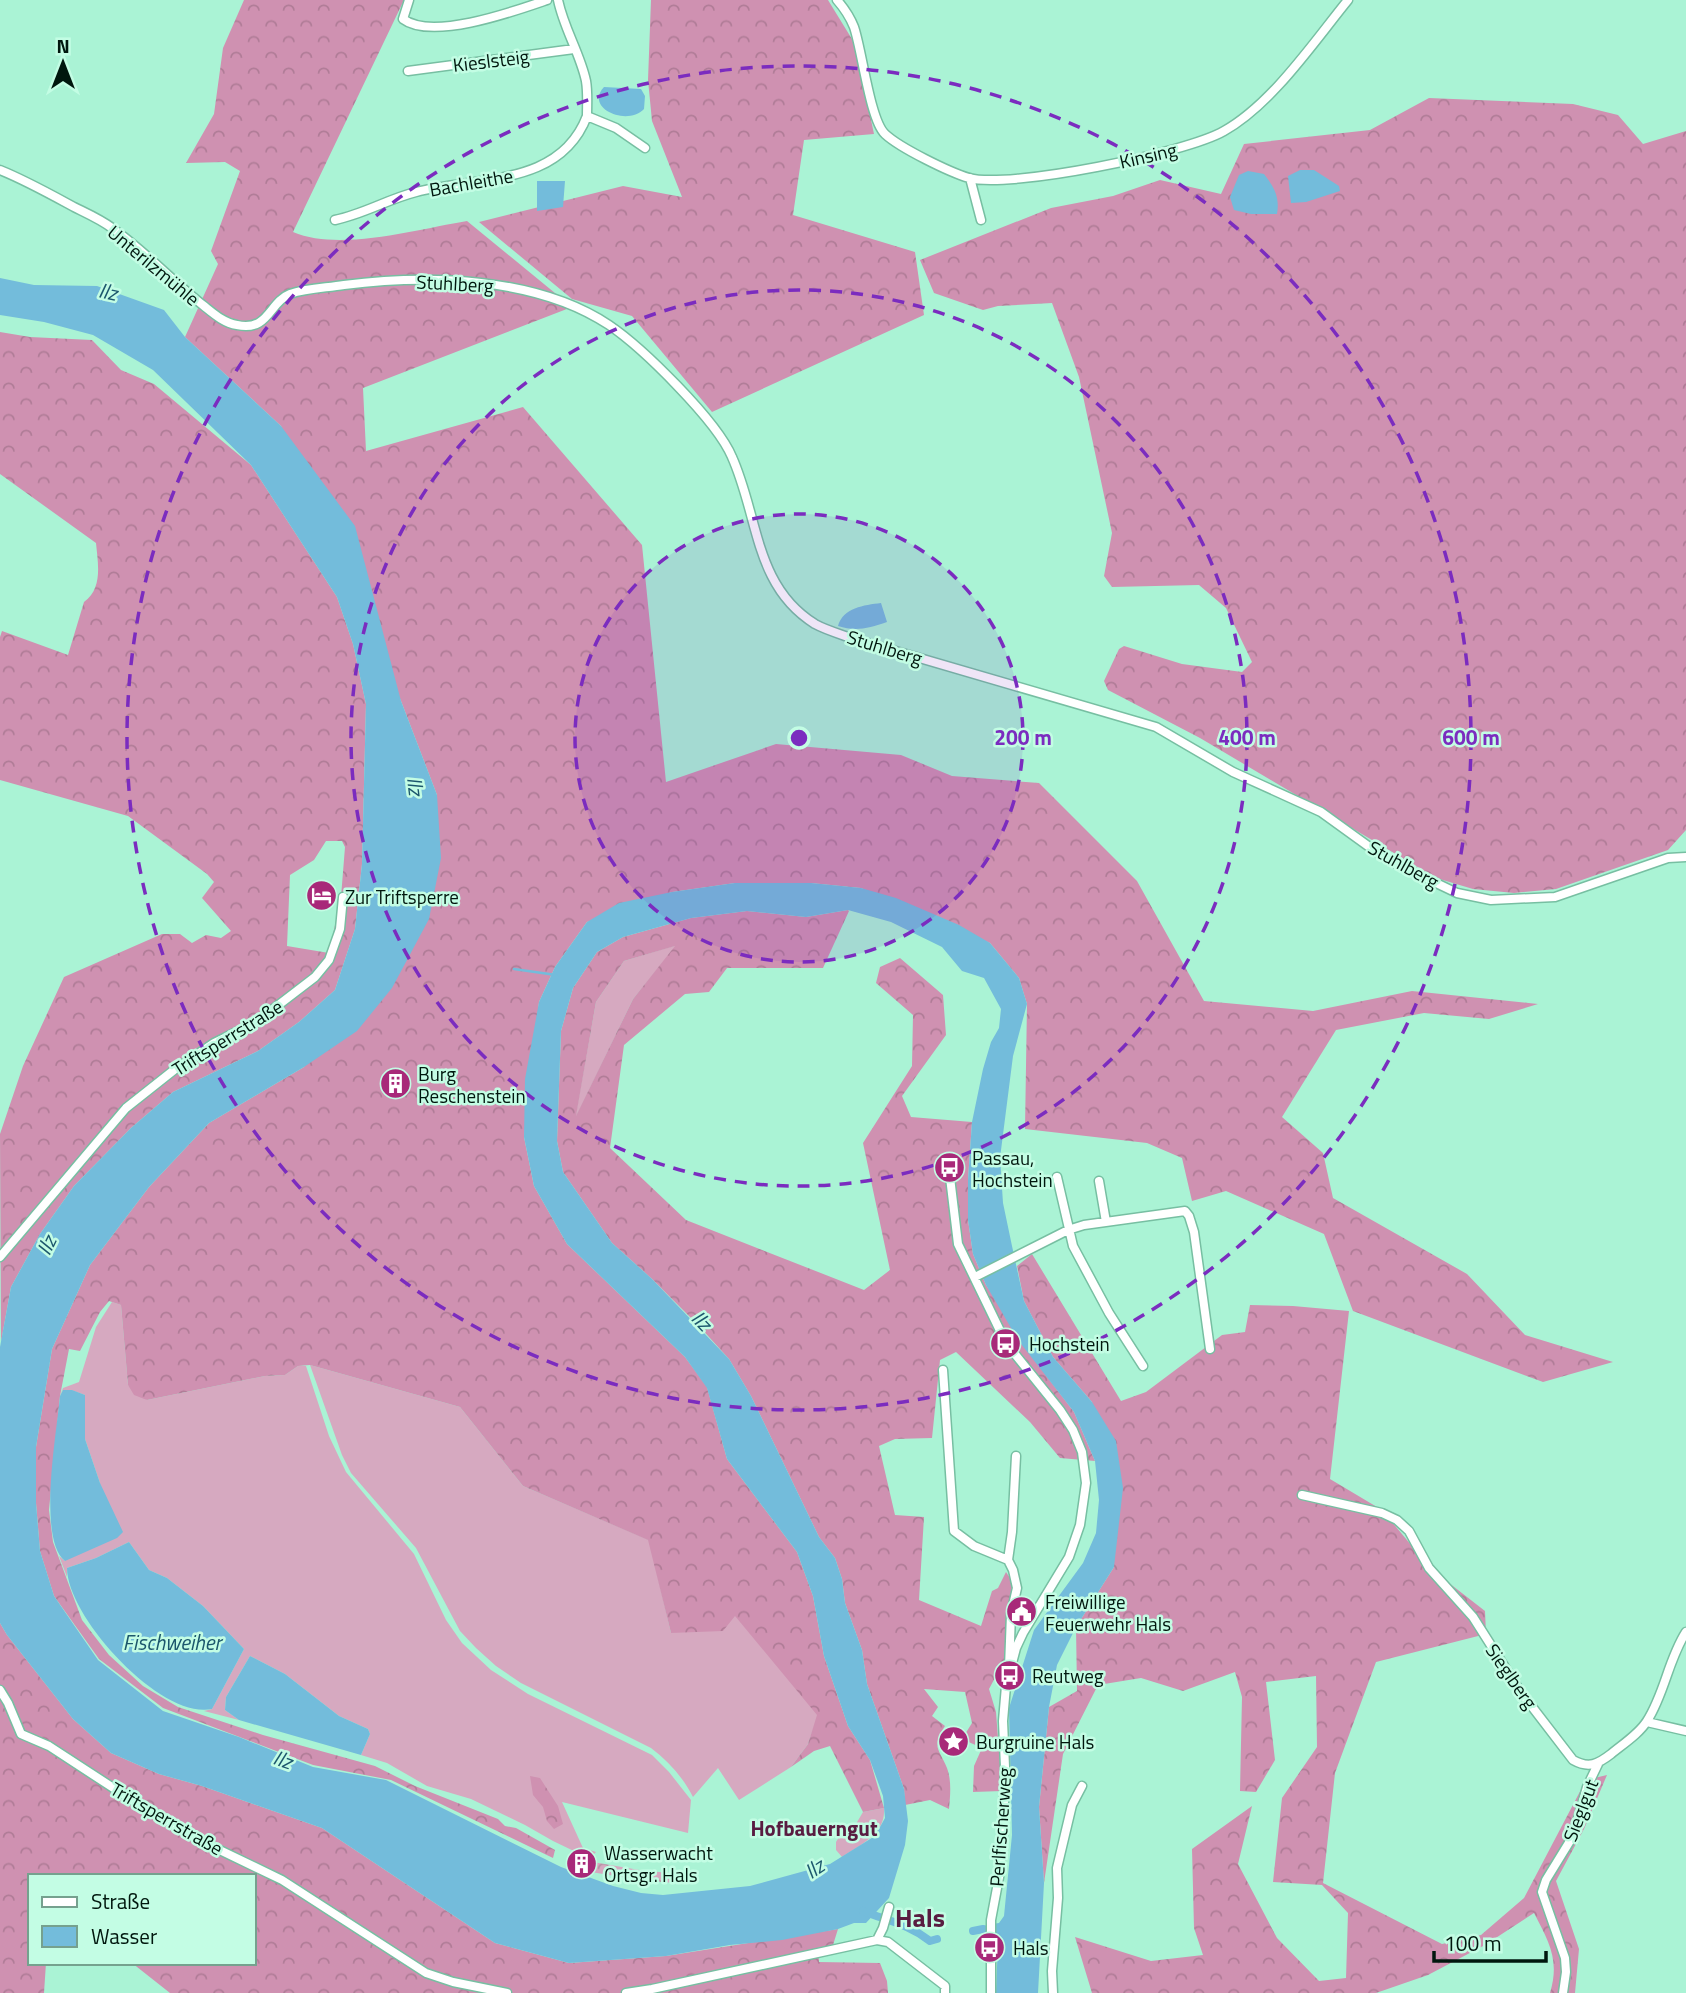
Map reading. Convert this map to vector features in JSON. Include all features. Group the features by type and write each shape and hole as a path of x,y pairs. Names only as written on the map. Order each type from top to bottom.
{"street":[{"name":"Kieslsteig","path":"409,0 403,19 411,26 421,27 487,19 547,0"},
{"name":"Bachleithe","path":"335,220 357,215 415,192 521,173 546,164 571,145 577,138 586,116 586,82 562,20 558,0"},
{"name":"Kinsing","path":"837,0 854,26 882,132 897,143 970,178 1009,179 1066,172 1191,145 1224,131 1250,112 1276,87 1348,0"},
{"name":"Kieslsteig","path":"408,71 574,49"},
{"path":"586,116 616,128 645,148"},
{"name":"Unterilzmühle","path":"0,170 110,226 194,298 232,324"},
{"path":"970,178 981,220"},
{"name":"Stuhlberg","path":"232,324 247,326 265,319 286,295 381,280 483,282 536,292 576,307 611,326 658,366 723,439 746,494 768,571 788,603 818,626 1156,727 1233,772 1321,812 1386,859 1457,892 1491,900 1555,897 1668,858 1686,857"},
{"name":"Triftsperrstraße","path":"0,1257 126,1108 174,1070 214,1043 255,1023 316,977 329,960 340,929 343,897"},
{"name":"Perlfischerweg","path":"949,1169 958,1244 978,1275 1014,1356 1060,1410 1073,1430 1085,1466 1083,1508 1074,1542 1049,1592 1023,1633 1009,1675 1003,1721 1003,1833 1000,1872 991,1920 991,1993"},
{"path":"1057,1177 1068,1230 1082,1266 1143,1366"},
{"path":"1099,1181 1106,1222"},
{"path":"978,1275 1068,1230 1185,1211 1194,1232 1210,1349"},
{"path":"943,1370 954,1531 974,1546 1008,1560"},
{"path":"1009,1675 1008,1643 1017,1588 1008,1560 1016,1456"},
{"name":"Sieglberg","path":"1302,1495 1382,1513 1397,1520 1409,1531 1429,1568 1473,1617 1520,1691 1573,1760 1582,1765 1598,1764"},
{"path":"1598,1764 1626,1743 1647,1722 1675,1648 1686,1632"},
{"name":"Triftsperrstraße","path":"0,1690 21,1734 50,1746 201,1841 282,1880 426,1973 453,1982 507,1993"},
{"path":"1647,1722 1686,1731"},
{"name":"Sieglgut","path":"1563,1993 1565,1958 1542,1892 1546,1880 1573,1836 1587,1787 1598,1764"},
{"path":"1053,1993 1057,1868 1072,1805 1082,1786"},
{"path":"877,1940 888,1911"},
{"path":"626,1993 877,1940 888,1942 945,1989"}],"green space":[{"path":"244,0 404,0 293,232 312,238 356,239 467,221 572,307 363,388 366,451 523,407 642,545 666,782 776,744 901,755 952,776 1039,783 1137,881 1204,1001 1313,1011 1412,991 1538,1004 1489,1019 1424,1013 1336,1030 1282,1117 1323,1153 1333,1198 1467,1274 1525,1335 1613,1362 1543,1382 1353,1311 1324,1234 1226,1191 1192,1201 1182,1158 1147,1143 1025,1129 1027,1004 1019,978 990,943 861,888 811,883 735,883 672,892 587,922 555,967 539,1002 524,1137 534,1186 567,1244 685,1357 707,1387 727,1459 797,1552 813,1596 824,1656 848,1726 870,1760 884,1808 863,1812 830,1746 814,1751 791,1767 808,1744 817,1715 735,1616 723,1631 671,1633 648,1540 523,1486 460,1407 310,1365 298,1366 285,1375 265,1376 147,1400 134,1395 128,1385 121,1305 109,1301 100,1312 80,1351 69,1349 60,1396 49,1510 53,1542 82,1620 109,1655 143,1686 178,1707 263,1735 375,1766 415,1786 498,1819 505,1826 516,1828 555,1850 553,1858 391,1780 313,1765 163,1708 99,1659 54,1596 40,1551 36,1503 36,1447 52,1349 90,1265 149,1187 209,1123 304,1067 437,795 401,701 281,426 185,337 218,264 211,251 240,171 225,162 186,163 214,114 223,48"},
{"path":"651,0 828,0 855,44 874,134 804,140 793,215 915,252 924,315 712,412 632,316 572,299 479,222 623,186 682,197 652,121 648,80"},
{"path":"1429,98 1573,104 1618,115 1643,144 1686,131 1686,830 1668,850 1556,889 1514,893 1473,889 1436,878 1200,738 1108,690 1104,681 1119,649 1124,646 1182,664 1242,672 1252,662 1226,608 1199,585 1112,587 1104,576 1112,533 1079,377 1052,303 998,306 983,310 934,293 920,260 1051,208 1113,196 1160,180 1221,194 1244,144 1370,130"},
{"path":"0,332 30,337 92,340 121,370 154,384 251,465 337,597 353,644 366,704 362,864 355,929 335,990 299,1022 258,1051 173,1092 131,1128 74,1186 40,1234 11,1287 1,1342 0,1134 23,1066 64,977 162,934 180,934 192,943 206,935 221,938 231,931 202,898 214,882 207,874 128,816 0,780 2,631 68,655 84,602 97,583 98,567 96,543 0,474","holes":["326,841 342,841 345,847 341,897 329,953 287,946 290,875 314,860"]},
{"path":"747,911 806,917 849,911 823,968 727,968 709,992 685,994 624,1045 610,1148 686,1220 864,1290 890,1270 863,1143 912,1066 913,1015 876,983 880,967 900,958 943,995 946,1035 902,1096 911,1117 972,1122 968,1220 973,1254 986,1285 1074,1412 1095,1461 1060,1458 1030,1422 956,1352 940,1360 932,1438 895,1439 879,1446 895,1515 924,1517 919,1600 981,1626 992,1591 998,1588 1006,1572 1014,1584 1007,1620 1004,1661 989,1689 996,1712 1002,1791 973,1792 974,1766 982,1748 962,1739 972,1723 965,1692 924,1689 938,1707 932,1716 945,1726 937,1744 950,1778 949,1809 930,1800 905,1805 904,1789 867,1684 862,1650 845,1603 842,1579 835,1558 819,1537 751,1396 729,1359 652,1279 612,1243 563,1172 557,1141 561,1031 573,988 597,952 623,937 691,918","holes":["675,946 633,999 576,1116 596,1002 624,961"]},
{"path":"677,945 633,999 575,1119 596,1002 624,961"},
{"path":"1032,1254 1121,1401 1146,1392 1222,1335 1245,1332 1250,1305 1349,1311 1330,1479 1382,1510 1431,1569 1485,1611 1486,1634 1376,1662 1335,1773 1323,1883 1442,1944 1481,1935 1524,1898 1586,1780 1607,1775 1584,1829 1556,1881 1579,1949 1575,1993 1550,1993 1553,1961 1548,1942 1534,1913 1485,1945 1428,1975 1376,1993 1092,1993 1075,1937 1151,1961 1203,1955 1194,1928 1192,1849 1252,1806 1238,1864 1277,1938 1319,1981 1346,1978 1348,1913 1322,1885 1273,1882 1282,1798 1317,1747 1316,1676 1266,1682 1275,1760 1256,1792 1240,1791 1242,1697 1235,1672 1183,1691 1141,1678 1098,1685 1063,1754 1044,1883 1039,1807 1049,1707 1077,1691 1076,1627 1114,1567 1092,1402 1053,1357 1024,1301 1017,1266"},
{"path":"112,1302 121,1305 128,1385 147,1400 265,1376 285,1375 298,1366 306,1366 329,1436 346,1472 414,1554 446,1620 462,1643 491,1670 528,1694 652,1755 691,1800 688,1833 562,1802 583,1848 596,1852 592,1856 578,1853 471,1799 427,1786 387,1763 361,1755 370,1734 368,1729 339,1716 285,1674 250,1656 226,1697 225,1710 239,1720 204,1711 212,1709 244,1649 203,1606 167,1578 149,1570 129,1542 67,1568 67,1577 59,1556 65,1561 100,1483 85,1439 85,1395 63,1390 60,1396 63,1388 79,1382 96,1327"},
{"path":"310,1365 460,1407 523,1486 649,1540 671,1633 735,1615 818,1715 808,1744 791,1767 739,1800 718,1768 693,1797 675,1770 651,1748 521,1683 496,1666 460,1631 416,1548 351,1473"},
{"path":"0,1623 73,1719 111,1753 159,1774 202,1786 322,1828 495,1943 569,1963 666,1956 838,1929 833,1945 818,1948 819,1962 880,1963 887,1981 888,1993 170,1993 135,1965 256,1965 256,1874 28,1874 28,1965 46,1965 44,1993 0,1993"},
{"path":"530,1776 540,1778 558,1806 563,1824 554,1829 547,1821 543,1807 533,1795"},
{"path":"884,1808 884,1817 877,1832 842,1857 836,1850 839,1837 853,1829 863,1812"},
{"path":"593,1862 645,1871 688,1874 686,1884 639,1880 591,1872"}],"water":[{"path":"604,87 641,89 645,96 644,109 628,116 610,113 599,102 599,95"},
{"path":"1300,170 1314,170 1339,186 1340,191 1306,202 1291,203 1288,176"},
{"path":"1248,171 1264,174 1271,183 1277,197 1277,214 1251,214 1234,210 1230,197 1239,175"},
{"path":"537,181 565,181 563,207 537,211"},
{"name":"Ilz","path":"0,278 34,285 97,286 164,310 185,337 281,426 355,526 401,701 437,795 441,858 429,919 392,988 357,1031 304,1067 209,1123 149,1187 90,1265 52,1349 36,1447 36,1503 40,1551 54,1596 98,1660 163,1711 239,1737 313,1767 386,1780 561,1867 613,1886 663,1895 750,1886 830,1864 875,1836 885,1818 883,1796 870,1760 848,1726 824,1656 813,1596 797,1552 727,1459 707,1388 685,1357 567,1244 534,1186 524,1137 525,1079 539,1002 555,967 587,922 619,903 735,883 811,883 861,888 896,898 959,925 990,943 1019,978 1027,1004 1013,1056 1000,1158 1003,1203 1024,1301 1053,1357 1092,1402 1116,1441 1123,1488 1114,1567 1076,1627 1057,1665 1049,1707 1039,1807 1044,1883 1038,1993 996,1993 998,1941 991,1937 992,1924 999,1923 1004,1916 1012,1835 1009,1708 1034,1630 1083,1563 1096,1533 1099,1500 1095,1461 1074,1412 1018,1340 986,1285 973,1254 968,1220 972,1122 983,1069 991,1042 999,1028 1001,1009 984,978 962,971 942,947 891,922 848,910 806,917 747,911 691,918 623,937 597,952 573,988 561,1031 557,1141 563,1172 612,1243 652,1279 729,1359 751,1396 819,1537 835,1558 842,1579 845,1603 862,1650 867,1684 904,1789 908,1821 905,1845 889,1898 866,1923 854,1923 838,1929 782,1940 730,1945 666,1956 569,1963 495,1943 322,1828 202,1786 159,1774 111,1753 73,1719 7,1635 0,1623 0,1347 11,1287 40,1234 74,1186 131,1128 173,1092 258,1051 299,1022 335,990 355,929 362,864 366,704 353,644 337,597 251,465 153,370 93,335 44,322 0,315"},
{"path":"881,603 887,622 851,629 838,626 849,611"},
{"path":"63,1390 85,1395 85,1439 100,1483 123,1532 117,1538 65,1561 57,1549 50,1508 53,1458"},
{"name":"Fischweiher","path":"129,1542 149,1570 167,1578 203,1606 244,1649 212,1709 191,1708 168,1699 144,1682 120,1661 82,1612 71,1589 67,1568"},
{"name":"Fischweiher","path":"250,1656 285,1674 339,1716 368,1729 370,1734 361,1755 239,1720 225,1710 226,1697"}],"waterway":[{"path":"514,969 556,975"},
{"path":"863,1911 906,1927 930,1941 937,1939"},
{"path":"973,1931 983,1929 997,1932"}],"place":[{"name":"Zur Triftsperre","path":"322,896"},
{"name":"Burg Reschenstein","path":"395,1084"},
{"name":"Passau, Hochstein","path":"949,1168"},
{"name":"Hochstein","path":"1006,1343"},
{"name":"Freiwillige Feuerwehr Hals","path":"1022,1612"},
{"name":"Reutweg","path":"1009,1675"},
{"name":"Burgruine Hals","path":"953,1741"},
{"name":"Wasserwacht Ortsgr. Hals","path":"581,1863"},
{"name":"Hals","path":"990,1947"}],"district":[{"name":"Hofbauerngut","path":"814,1828"},
{"name":"Hals","path":"920,1917"}]}
